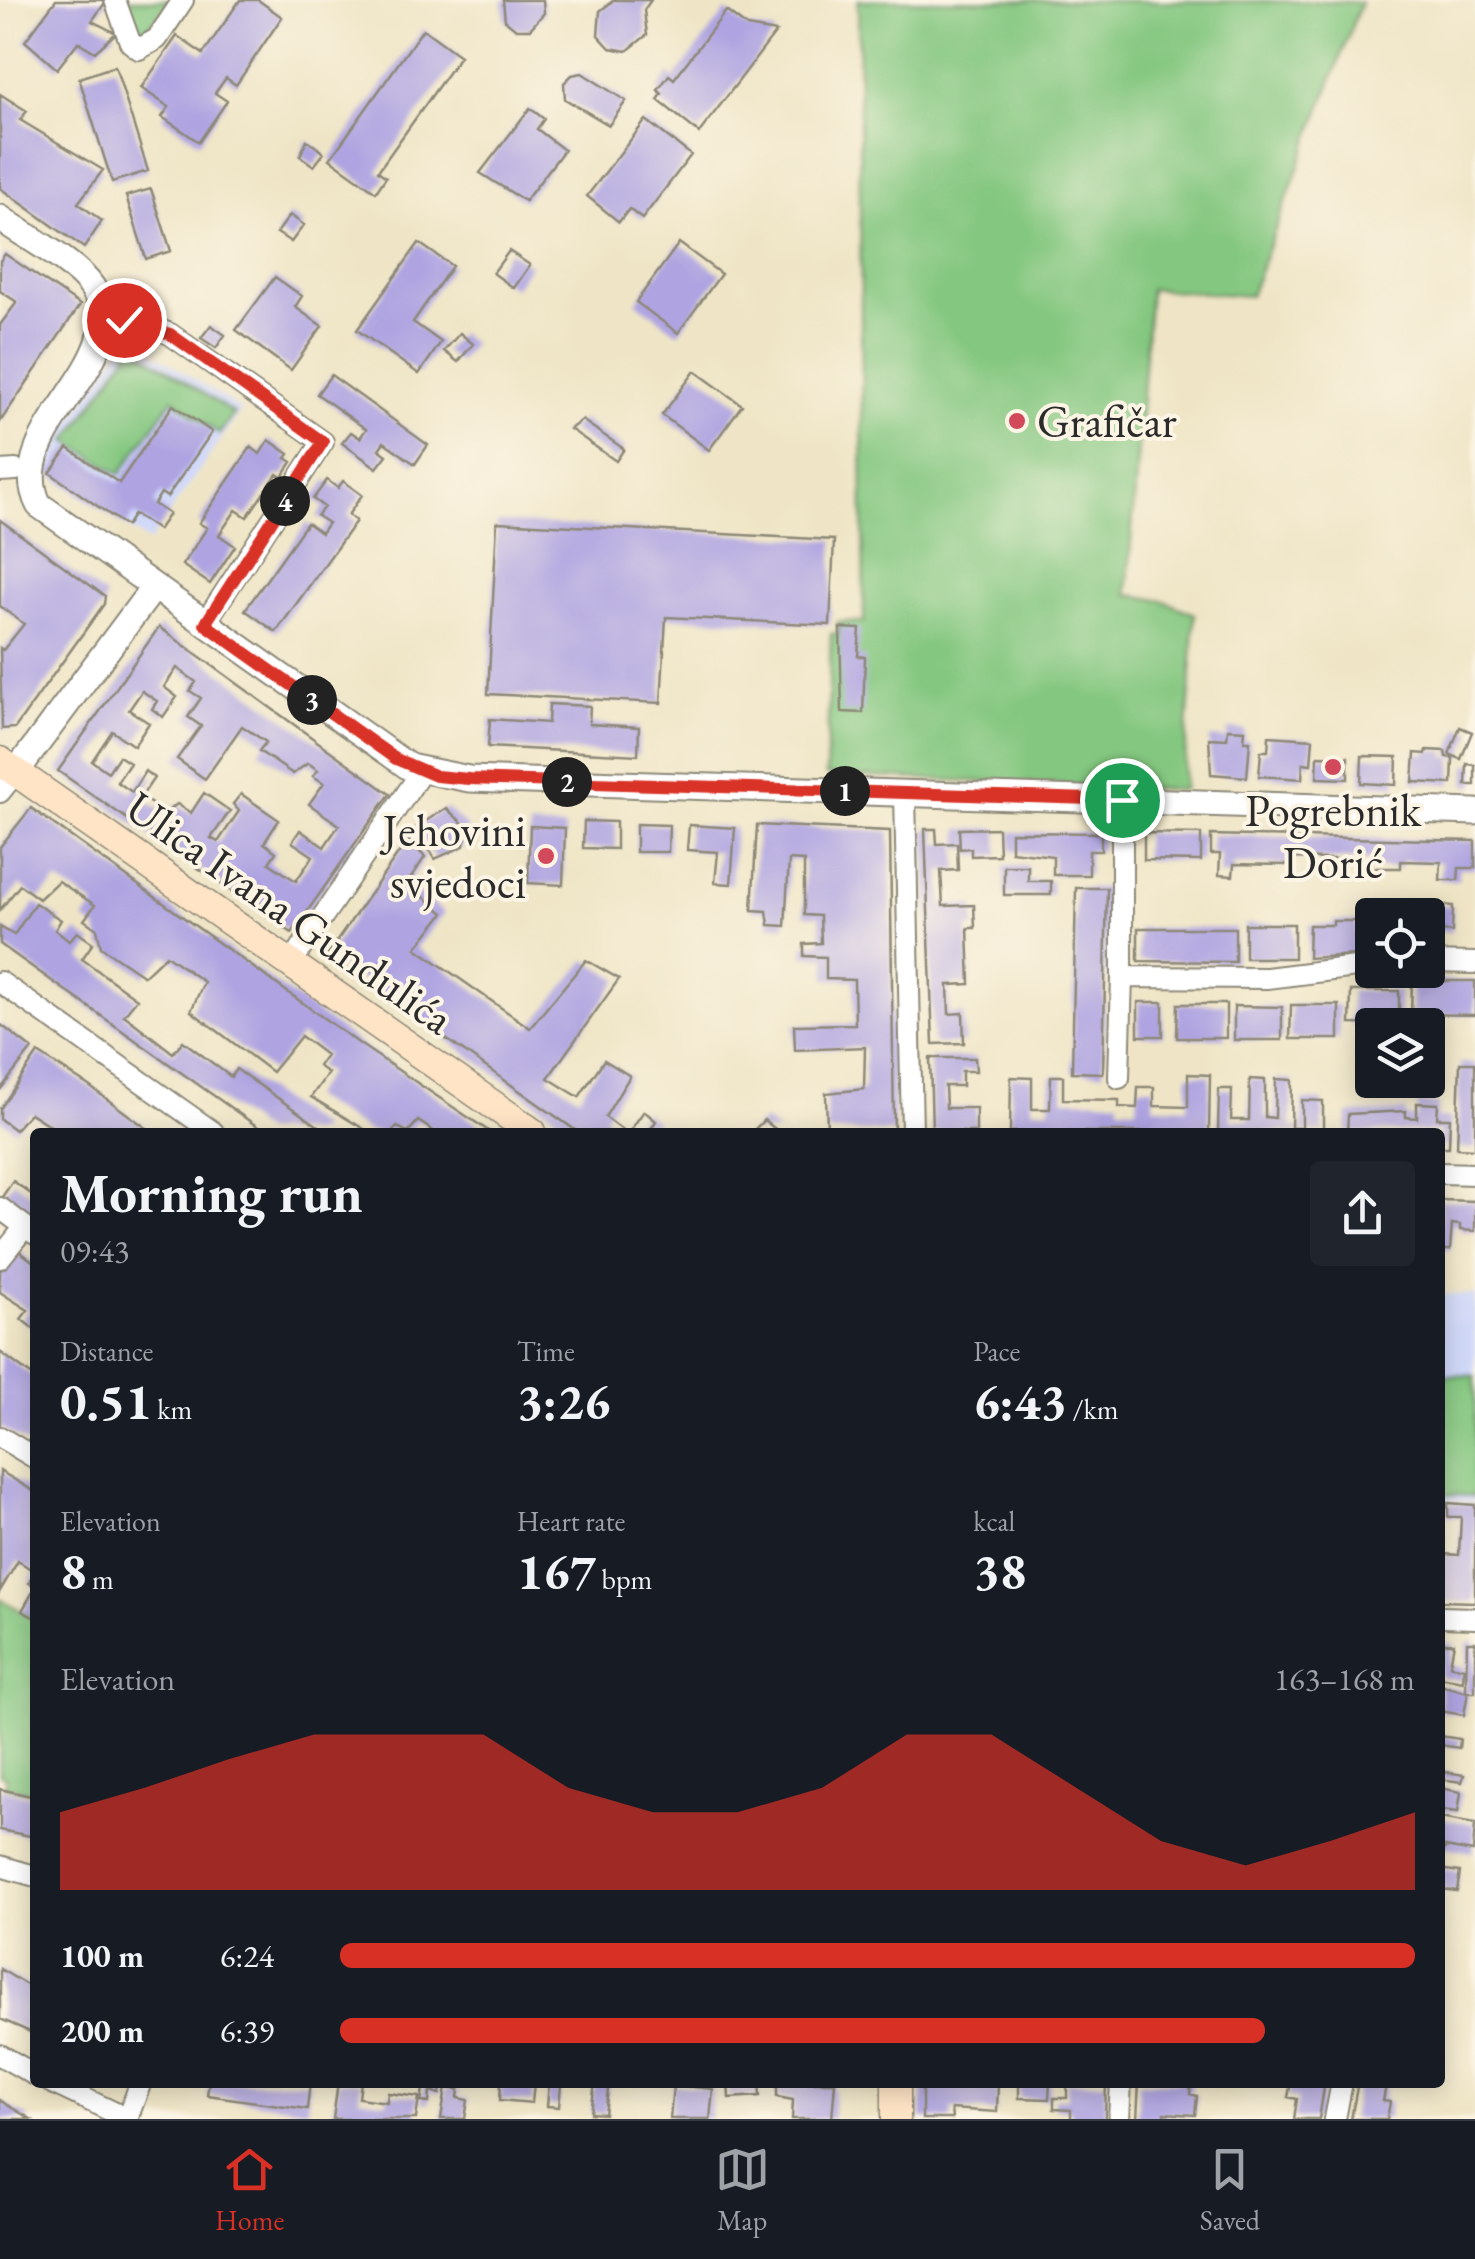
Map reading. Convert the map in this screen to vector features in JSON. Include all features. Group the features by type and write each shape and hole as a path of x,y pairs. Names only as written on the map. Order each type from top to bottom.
{"main road":[{"name":"Ulica Ivana Gundulića","path":"5,775 526,1128"},
{"path":"896,2088 896,2119"}],"street":[{"path":"115,0 130,42 139,49 158,39 183,0"},
{"path":"0,218 89,283 101,317 96,336 24,430 8,470 28,496 396,759 422,771 469,779 1475,812"},
{"path":"101,317 143,322 170,334 323,442 205,624"},
{"path":"5,775 154,586"},
{"path":"289,966 422,771"},
{"path":"905,793 912,1128"},
{"path":"1119,1078 1122,800"},
{"path":"1445,962 1475,963"},
{"path":"1122,977 1266,978 1355,967"},
{"path":"0,982 207,1128"},
{"path":"1445,1173 1475,1174"},
{"path":"0,1208 30,1230 0,1258"},
{"path":"0,1437 30,1455"},
{"path":"1445,1617 1475,1618"},
{"path":"0,1866 30,1875"},
{"path":"0,2055 30,2072"},
{"path":"63,2088 128,2119 139,2088"},
{"path":"1119,2119 1121,2088"},
{"path":"1335,2119 1341,2088"}],"shaded area":[{"path":"129,336 241,410 149,542 39,467"},
{"path":"1445,1294 1475,1295 1475,1502 1445,1500"}],"green space":[{"path":"123,0 171,0 142,34"},
{"path":"858,0 1361,2 1250,296 1150,289 1127,594 1164,601 1195,614 1183,790 826,775 831,634 838,634 838,622 864,622"},
{"path":"133,346 234,414 219,434 173,399 120,474 67,441"},
{"path":"1445,1375 1475,1376 1475,1496 1445,1494"},
{"path":"0,1599 30,1615 30,1792 5,1786 6,1777 0,1775"}],"building":[{"path":"56,0 107,0 92,21 116,33 95,52 78,42 57,69 25,41"},
{"path":"240,0 258,0 282,17 236,85 226,78 215,93 227,101 199,142 162,117 169,107 141,88 177,36 203,54"},
{"path":"503,0 543,0 544,13 530,29 516,29 505,20"},
{"path":"614,0 651,0 644,10 647,35 627,51 610,48 598,35 600,11"},
{"path":"726,11 747,27 776,32 699,133 658,100 662,94 658,90 669,75 674,79"},
{"path":"423,29 460,56 378,171 386,177 376,192 330,159"},
{"path":"115,66 148,171 112,182 79,78"},
{"path":"582,73 626,101 609,125 565,99 564,83 572,75"},
{"path":"0,94 27,111 20,120 103,170 78,203 102,221 84,248 0,188"},
{"path":"530,108 544,119 537,129 564,150 525,201 480,173"},
{"path":"646,120 691,155 642,219 629,209 619,222 587,196"},
{"path":"307,140 324,153 314,166 300,156"},
{"path":"151,189 171,251 146,259 126,196"},
{"path":"290,215 304,225 291,242 277,233"},
{"path":"419,243 452,266 413,322 441,342 419,374 357,330"},
{"path":"679,243 721,274 678,333 636,302"},
{"path":"509,251 530,265 514,288 493,273"},
{"path":"5,254 80,305 0,422 0,325 17,302 0,291 0,261"},
{"path":"275,277 302,296 295,307 322,326 291,370 236,330"},
{"path":"211,325 225,335 216,348 201,338"},
{"path":"460,333 473,344 458,362 444,351"},
{"path":"695,371 742,405 709,450 662,415"},
{"path":"331,375 428,445 415,464 384,442 379,449 387,455 377,468 342,443 351,432 360,438 366,429 317,394"},
{"path":"173,405 212,432 167,497 161,493 154,504 169,514 158,530 134,514 126,526 50,473 68,448 119,483"},
{"path":"582,420 624,449 616,461 570,429"},
{"path":"269,440 289,454 286,458 292,462 282,477 277,474 247,517 236,510 219,535 235,546 210,584 182,565 207,528 199,523 251,447 260,454"},
{"path":"327,480 338,488 343,481 362,495 348,515 356,521 276,632 245,610 307,523 321,533 328,523 317,516 324,507 313,499"},
{"path":"0,520 105,596 104,604 15,728 2,729 0,648 3,650 24,624 0,606"},
{"path":"497,522 834,540 830,625 666,617 661,703 488,694"},
{"path":"159,627 390,794 292,933 58,771","holes":["177,668 196,682 190,691 201,698 188,717 201,726 177,759 205,779 242,726 266,742 259,751 293,774 308,763 318,770 313,776 324,783 309,804 339,825 324,847 300,830 292,842 313,856 296,881 269,863 276,852 264,843 279,820 241,794 233,804 239,811 218,842 211,838 230,811 204,793 191,813 177,804 165,813 141,797 154,778 145,771 132,792 117,782 130,763 119,756 108,772 92,761 112,731 134,746 149,723 129,710 142,691 157,701 152,709 163,717 177,697 164,687"]},
{"path":"840,628 860,629 858,656 865,657 863,713 842,712"},
{"path":"549,704 590,706 589,724 639,727 638,755 488,747 490,719 548,723"},
{"path":"1460,727 1472,732 1461,759 1449,754"},
{"path":"1228,729 1245,730 1244,741 1250,741 1247,777 1211,774 1209,738 1227,739"},
{"path":"1269,736 1313,739 1311,764 1303,763 1302,779 1259,776 1261,751 1268,751"},
{"path":"1427,750 1445,751 1446,757 1453,758 1452,784 1413,782 1415,753 1426,754"},
{"name":"Pogrebnik Dorić","path":"1318,756 1348,757 1348,779 1317,778"},
{"path":"1362,756 1397,757 1396,785 1361,783"},
{"path":"1467,764 1475,765 1475,785 1466,785"},
{"path":"31,808 364,1047 484,1128 429,1128 418,1121 412,1128 362,1128 311,1097 328,1073 318,1066 326,1055 301,1036 272,1072 191,1011 204,982 166,955 144,976 101,947 97,929 84,920 95,905 58,881 39,899 20,885 0,910 0,847"},
{"path":"446,808 467,827 464,846 435,859 415,828"},
{"path":"584,821 616,822 616,849 583,848"},
{"path":"636,824 669,825 668,852 636,852"},
{"path":"689,825 735,828 731,884 715,883 718,852 687,850"},
{"path":"757,825 890,831 894,1128 827,1128 826,1093 864,1089 865,1047 795,1050 794,1025 855,1024 854,980 826,979 826,957 804,956 804,944 821,943 820,916 804,915 804,861 789,860 785,926 769,925 767,911 752,910"},
{"name":"Jehovini svjedoci","path":"530,826 565,828 563,885 528,883"},
{"path":"998,828 999,855 971,856 971,848 960,849 959,829"},
{"path":"925,829 936,829 937,844 957,843 958,870 941,871 943,906 974,905 975,928 968,928 970,984 948,985 949,1014 963,1013 964,1043 933,1044"},
{"path":"1011,832 1101,833 1101,851 1089,851 1089,875 1053,875 1053,856 1011,851"},
{"path":"1144,833 1201,834 1201,861 1144,860"},
{"path":"1211,835 1475,841 1475,868 1459,868 1458,880 1440,880 1441,862 1401,861 1401,868 1372,868 1372,860 1288,858 1288,865 1234,864 1233,876 1219,875 1220,854 1211,854"},
{"path":"408,840 425,857 407,884 444,913 416,948 530,1028 586,960 619,979 548,1078 579,1097 604,1060 630,1076 605,1117 620,1128 572,1128 327,955"},
{"path":"1004,866 1028,866 1028,881 1051,881 1051,895 1004,895"},
{"path":"1076,888 1107,888 1103,1073 1072,1072"},
{"path":"35,903 61,920 55,930 69,941 77,932 93,943 82,959 137,999 124,1015 173,1053 183,1041 231,1077 236,1069 321,1128 259,1128 0,944 0,927 14,935"},
{"path":"1445,905 1453,906 1452,932 1445,931"},
{"path":"1333,921 1355,921 1355,955 1308,958 1309,925 1333,925"},
{"path":"1245,924 1294,924 1294,958 1245,958"},
{"path":"1138,928 1235,928 1235,962 1138,961"},
{"path":"1445,981 1475,981 1475,1015 1445,1015 1445,1008 1411,1008 1412,988 1445,988"},
{"path":"1351,991 1399,991 1399,1008 1355,1008 1355,1024 1350,1024"},
{"path":"1138,1002 1163,1002 1163,1036 1138,1036"},
{"path":"1178,1004 1226,1004 1226,1038 1177,1038"},
{"path":"1291,1005 1339,1005 1339,1039 1290,1039"},
{"path":"1234,1006 1282,1007 1282,1040 1234,1040"},
{"path":"0,1024 32,1049 0,1090"},
{"path":"38,1053 147,1128 54,1128 30,1113 15,1130 0,1119 0,1109"},
{"path":"930,1058 975,1058 976,1071 962,1071 962,1086 945,1086 946,1108 976,1108 976,1128 932,1128"},
{"path":"1460,1063 1475,1063 1475,1149 1457,1148"},
{"path":"1188,1074 1210,1075 1209,1128 1010,1128 1011,1077 1032,1078 1032,1109 1050,1109 1051,1076 1063,1076 1063,1099 1119,1100 1119,1107 1137,1108 1138,1087 1154,1087 1154,1106 1188,1107"},
{"path":"1250,1079 1265,1080 1265,1117 1275,1118 1276,1079 1292,1080 1291,1128 1218,1128 1219,1089 1232,1089 1231,1120 1249,1120"},
{"path":"1302,1100 1323,1101 1323,1128 1302,1128"},
{"path":"1417,1103 1438,1104 1437,1118 1450,1118 1449,1147 1445,1147 1445,1128 1347,1128 1348,1114 1406,1111 1406,1117 1417,1118"},
{"path":"644,1111 656,1121 652,1128 632,1128"},
{"path":"764,1120 774,1128 756,1128"},
{"path":"13,1181 30,1193 30,1217 2,1197"},
{"path":"1445,1200 1475,1201 1475,1231 1460,1230 1460,1225 1452,1224 1450,1250 1445,1250"},
{"path":"18,1250 30,1259 30,1326 21,1319 28,1310 0,1292 0,1271"},
{"path":"0,1352 30,1374 30,1445 0,1427"},
{"path":"0,1471 30,1489 30,1568 18,1561 0,1591"},
{"path":"1448,1503 1475,1505 1475,1602 1445,1601 1445,1554 1459,1555 1461,1517 1448,1517"},
{"path":"30,1597 30,1615 22,1611"},
{"path":"1467,1642 1475,1642 1475,1692 1466,1692"},
{"path":"1445,1643 1454,1643 1450,1665 1464,1668 1463,1681 1445,1678"},
{"path":"1445,1686 1468,1692 1464,1715 1445,1712"},
{"path":"1445,1737 1460,1739 1459,1748 1445,1746"},
{"path":"1445,1772 1464,1775 1462,1782 1445,1780"},
{"path":"0,1789 30,1796 30,1836 0,1830"},
{"path":"1445,1789 1461,1792 1458,1812 1445,1811"},
{"path":"1445,1819 1475,1824 1473,1852 1445,1847"},
{"path":"1445,1870 1460,1872 1457,1891 1445,1890"},
{"path":"0,1969 30,1987 30,2032 0,2019"},
{"path":"208,2088 309,2088 307,2109 207,2095"},
{"path":"337,2088 360,2088 359,2098 387,2102 388,2093 419,2097 416,2119 333,2119"},
{"path":"423,2088 441,2088 440,2094 430,2092 429,2103 421,2102"},
{"path":"446,2088 459,2089 458,2098 468,2100 465,2119 441,2119"},
{"path":"501,2088 534,2088 532,2103 500,2100"},
{"path":"549,2088 561,2088 559,2107 547,2106"},
{"path":"594,2088 608,2088 605,2114 591,2113"},
{"path":"673,2088 713,2089 710,2119 670,2119"},
{"path":"728,2088 759,2088 760,2096 729,2098"},
{"path":"777,2088 835,2088 832,2119 792,2119 793,2100 777,2097"},
{"path":"922,2088 998,2088 997,2112 951,2109 952,2119 922,2119"},
{"path":"1019,2088 1050,2088 1049,2099 1019,2098"},
{"path":"1067,2088 1106,2088 1105,2119 1071,2119 1071,2110 1054,2109 1054,2098 1067,2098"},
{"path":"1139,2088 1190,2088 1190,2094 1197,2096 1195,2115 1164,2113 1164,2119 1137,2119"},
{"path":"1290,2088 1324,2088 1319,2119 1294,2119 1297,2099 1288,2097"},
{"path":"1357,2088 1386,2088 1383,2101 1390,2102 1387,2119 1351,2119"},
{"path":"0,2100 7,2105 31,2119 0,2119"}],"place":[{"name":"Grafičar","path":"1017,421"},
{"name":"Pogrebnik Dorić","path":"1333,767"},
{"name":"Jehovini svjedoci","path":"546,856"}],"route":[{"path":"124,320 143,322 170,334 323,442 205,624 409,766 436,776 469,779 1122,800"}]}
